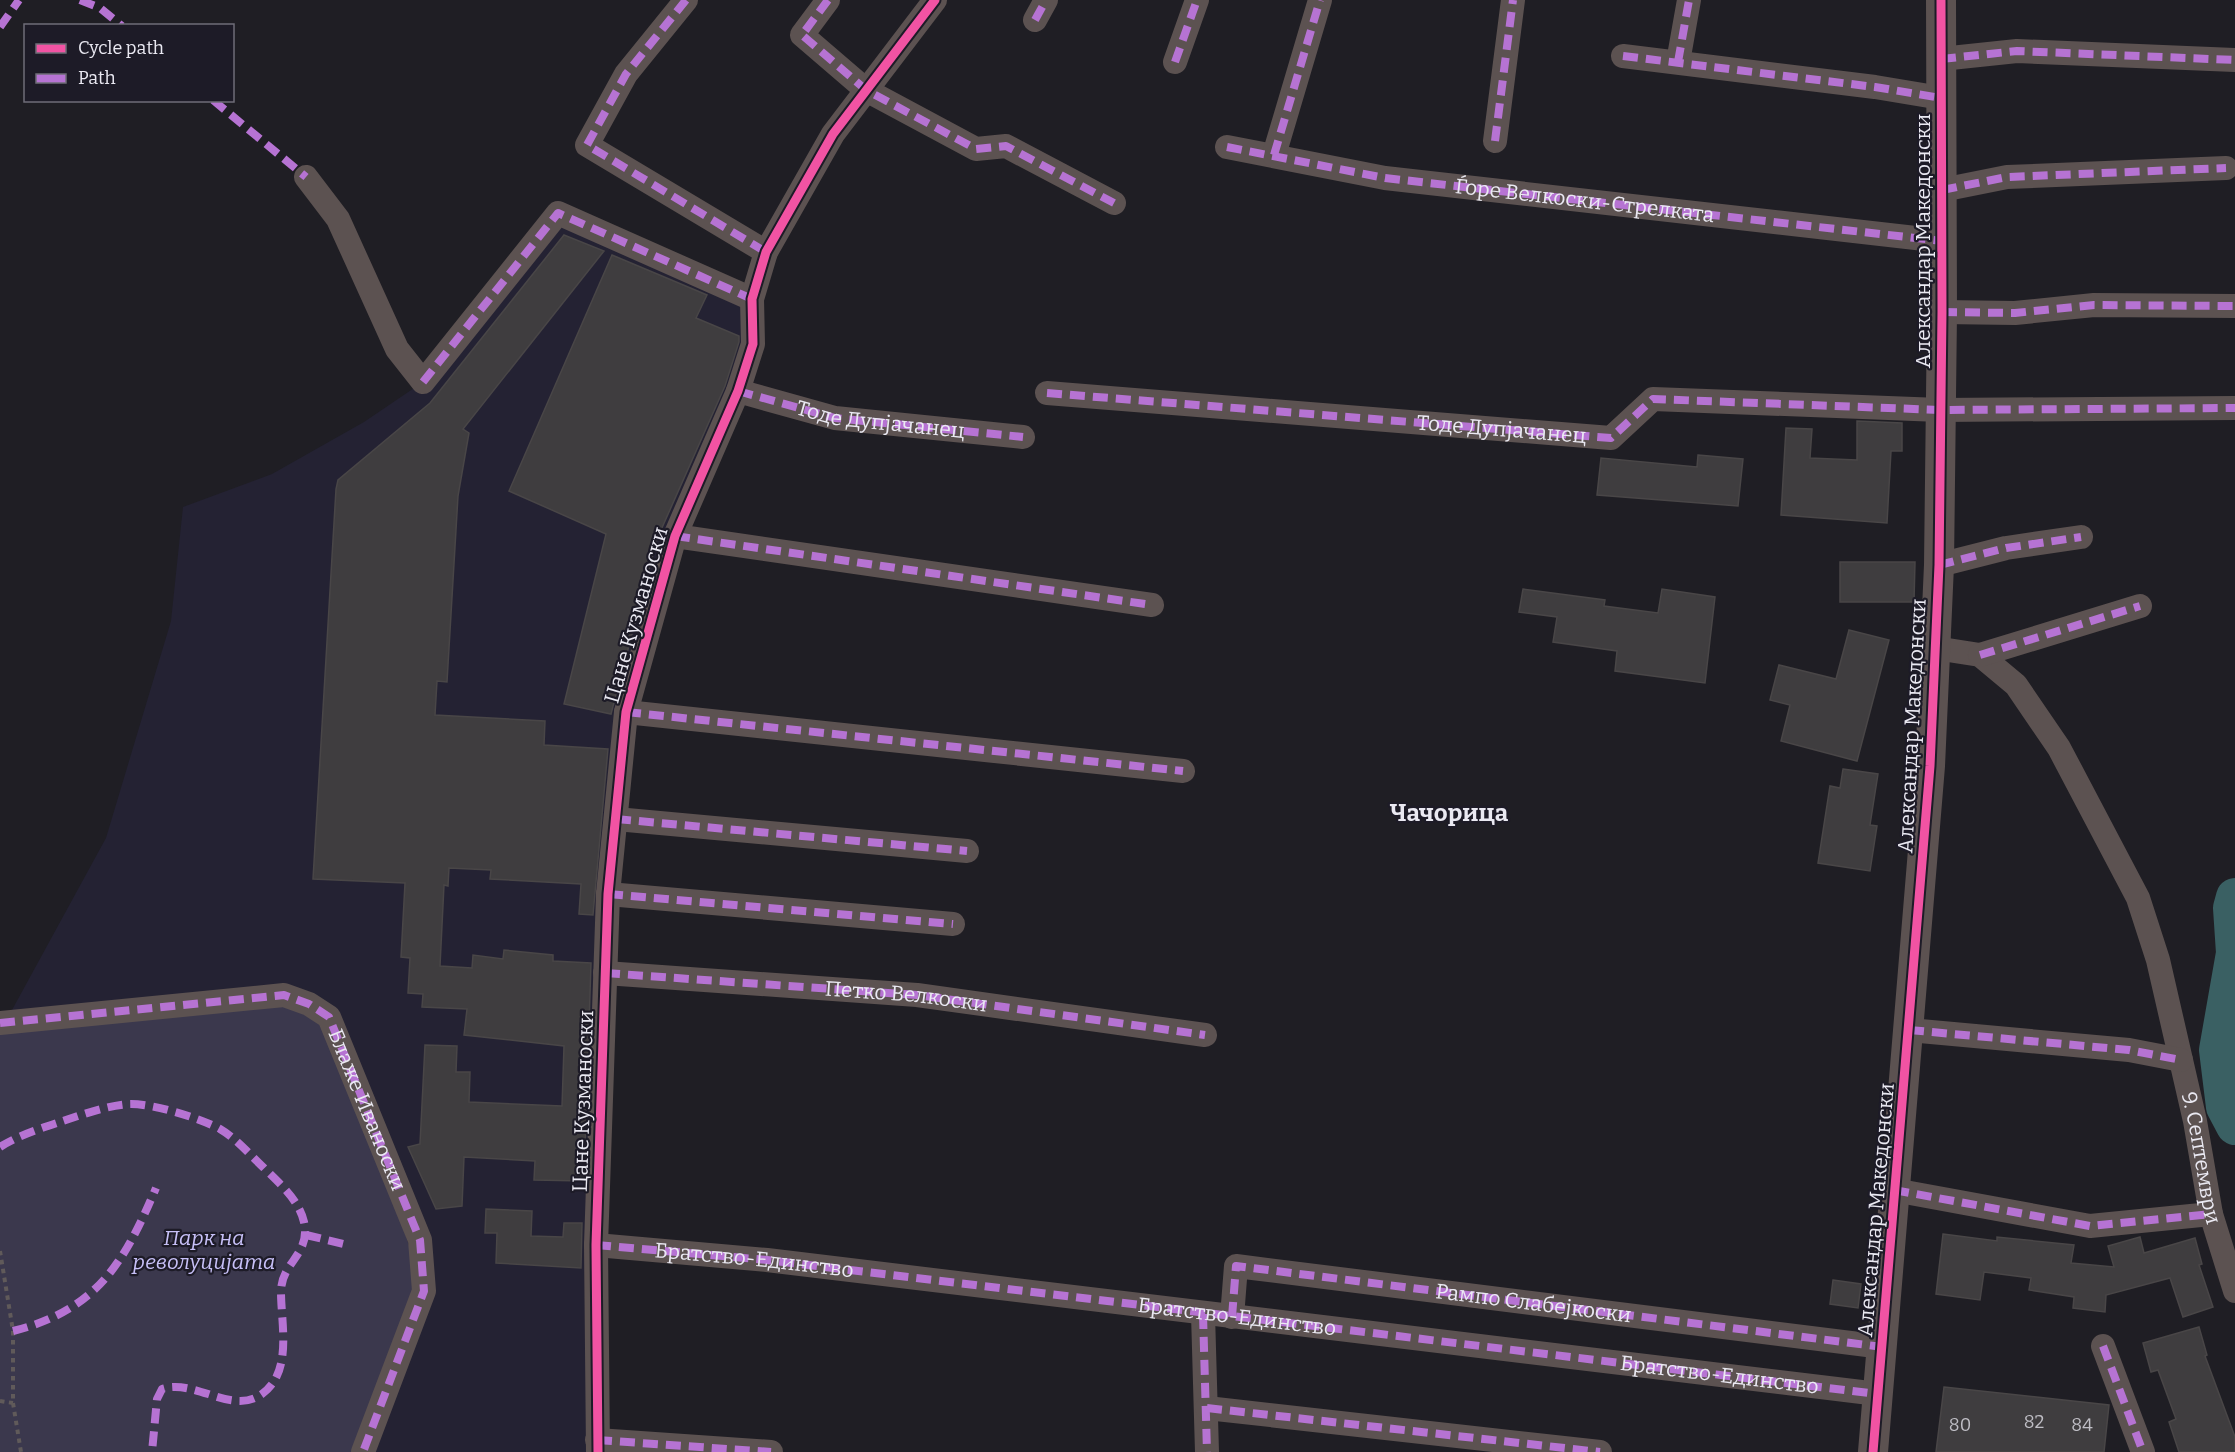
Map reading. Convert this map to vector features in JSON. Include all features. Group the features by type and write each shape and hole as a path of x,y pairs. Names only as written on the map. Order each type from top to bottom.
{"street":[{"path":"686,0 626,74 587,145 766,252"},
{"path":"828,0 802,35 866,90 976,149 1006,146 1114,203"},
{"name":"Цане Кузманоски","path":"598,1446 596,1245 608,894 626,711 675,536 738,391 753,344 752,299 766,252 833,134 935,0"},
{"path":"1175,62 1197,0"},
{"path":"1274,155 1320,0"},
{"path":"1495,141 1513,0"},
{"path":"1678,62 1689,0"},
{"name":"Александар Македонски","path":"1873,1452 1930,766 1939,565 1942,312 1941,0"},
{"path":"1941,59 2016,51 2235,60"},
{"name":"Александар Македонски","path":"1623,56 1875,87 1941,98"},
{"name":"Ѓоре Велкоски-Стрелката","path":"1227,147 1385,177 1942,241"},
{"name":"Александар Македонски","path":"1942,190 2007,177 2226,168"},
{"path":"306,177 338,219 397,349 423,382 558,213 752,299"},
{"name":"Александар Македонски","path":"1942,312 2015,313 2094,305 2235,306"},
{"name":"Тоде Дупјачанец","path":"738,391 835,418 1023,438"},
{"name":"Тоде Дупјачанец","path":"1047,393 1611,438 1653,399 1940,410"},
{"path":"1940,410 2235,408"},
{"name":"Цане Кузманоски","path":"675,536 1152,605"},
{"path":"1939,565 2006,548 2081,537"},
{"name":"Александар Македонски","path":"1935,648 1980,655 2140,606"},
{"path":"1909,1030 2129,1050 2181,1060 2158,960 2138,898 2059,748 2016,685 1980,655"},
{"path":"626,711 1183,771"},
{"path":"616,819 967,850"},
{"path":"608,894 953,924"},
{"name":"Петко Велкоски","path":"605,973 917,995 1205,1035"},
{"name":"Блаже Иваноски","path":"0,1023 284,995 309,1004 328,1017 420,1240 424,1291 363,1452"},
{"name":"9. Септември","path":"2181,1060 2195,1121 2211,1214 2235,1291"},
{"name":"Александар Македонски","path":"1894,1190 2090,1226 2211,1214"},
{"name":"Братство-Единство","path":"596,1245 767,1260 1878,1394"},
{"name":"Рампо Слабејкоски","path":"1232,1317 1236,1266 1883,1347"},
{"path":"1203,1314 1207,1452"},
{"path":"2103,1346 2143,1452"},
{"path":"1207,1408 1600,1452"},
{"path":"598,1446 771,1452"}],"path":[{"path":"0,1251 13,1331 13,1403 21,1452"},
{"path":"0,1401 13,1403"}],"shaded area":[{"path":"558,213 752,299 753,344 626,712 598,1452 363,1452 6,1021 106,838 171,621 183,507 272,474 364,422 423,382"}],"green space":[{"name":"Парк на револуцијата","path":"309,1004 344,1048 424,1291 363,1452 0,1452 0,1023"}],"building":[{"path":"564,235 604,251 463,429 469,433 458,496 447,682 437,681 435,715 545,721 544,745 608,749 593,915 579,914 581,884 490,879 491,870 449,868 448,886 444,885 440,966 472,968 473,955 503,959 504,950 553,955 553,961 591,963 584,1181 534,1180 535,1161 464,1157 462,1206 436,1209 408,1147 420,1144 425,1045 457,1046 456,1072 470,1072 469,1102 562,1106 564,1046 464,1035 467,1009 422,1007 423,994 408,993 410,958 401,957 405,883 313,879 336,489 338,480 430,403"},
{"path":"612,255 707,295 696,318 739,336 739,342 725,386 657,539 611,714 564,704 606,534 509,491"},
{"path":"1857,421 1902,423 1902,451 1891,451 1887,523 1781,515 1786,428 1812,429 1810,458 1857,460"},
{"path":"1698,455 1743,459 1738,506 1597,495 1601,458 1697,467"},
{"path":"1840,562 1915,562 1914,602 1840,602"},
{"path":"1523,589 1605,600 1604,606 1658,613 1662,589 1715,597 1705,683 1615,671 1617,651 1553,642 1557,617 1519,612"},
{"path":"1849,630 1889,640 1857,761 1781,741 1790,705 1770,700 1779,665 1836,679"},
{"path":"1843,769 1878,774 1870,825 1877,826 1870,871 1818,863 1830,786 1840,788"},
{"path":"486,1209 532,1211 531,1236 563,1237 564,1223 582,1223 581,1268 496,1263 497,1233 485,1233"},
{"path":"1943,1234 1997,1241 1997,1237 2074,1245 2071,1263 2114,1267 2108,1246 2140,1237 2144,1253 2195,1238 2202,1264 2199,1265 2213,1307 2183,1317 2170,1278 2106,1295 2105,1312 2073,1308 2074,1297 2029,1290 2031,1278 1984,1272 1980,1300 1936,1294"},
{"path":"1833,1280 1861,1284 1858,1308 1830,1304"},
{"path":"2199,1327 2207,1355 2205,1356 2235,1437 2235,1452 2179,1452 2169,1422 2176,1419 2158,1370 2151,1372 2143,1343"},
{"path":"1944,1387 2109,1405 2104,1452 1936,1452"}],"waterway":[{"path":"2235,897 2232,908 2235,953 2218,1050 2225,1107 2235,1126"}],"marked path":[{"path":"0,27 19,0"},
{"path":"80,0 100,8 120,24"},
{"path":"686,0 626,74 587,145 766,252"},
{"path":"828,0 802,35 866,90 976,149 1006,146 1114,203"},
{"path":"1035,20 1046,0"},
{"path":"1175,62 1197,0"},
{"path":"1274,155 1320,0"},
{"path":"1495,141 1513,0"},
{"path":"1678,62 1689,0"},
{"path":"1941,59 2017,51 2235,60"},
{"path":"1623,56 1875,87 1941,98"},
{"path":"215,102 306,177"},
{"path":"1227,147 1385,178 1942,241"},
{"path":"1942,190 2007,177 2226,168"},
{"path":"423,382 558,213 752,299"},
{"path":"1942,312 2015,313 2094,305 2235,306"},
{"path":"738,391 835,418 1023,437"},
{"path":"1047,393 1611,438 1653,399 1940,410 2235,408"},
{"path":"675,536 1152,605"},
{"path":"1939,565 2006,548 2081,537"},
{"path":"1980,655 2140,606"},
{"path":"626,712 1183,771"},
{"path":"616,819 967,851"},
{"path":"608,894 953,924"},
{"path":"605,973 917,995 1205,1035"},
{"path":"0,1023 284,995 309,1004 329,1017 420,1240 424,1291 363,1452"},
{"path":"1909,1030 2129,1050 2181,1060"},
{"path":"0,1147 31,1132 95,1111 129,1104 150,1106 200,1120 226,1133 282,1186 302,1214 305,1233 303,1243 282,1282 282,1360 272,1385 262,1394 250,1400 238,1401 187,1388 162,1389 157,1399 152,1452"},
{"path":"13,1331 42,1322 66,1310 87,1296 104,1280 132,1239 156,1188"},
{"path":"1894,1190 2090,1226 2211,1214"},
{"path":"306,1235 348,1245"},
{"path":"596,1245 767,1260 1878,1394"},
{"path":"1232,1317 1236,1266 1883,1347"},
{"path":"1203,1314 1207,1452"},
{"path":"2103,1346 2143,1452"},
{"path":"1207,1408 1600,1452"},
{"path":"597,1440 771,1452"}],"cycle path":[{"path":"598,1452 596,1245 608,894 626,712 675,536 738,391 753,344 752,299 766,252 833,134 935,0"},
{"path":"1873,1452 1930,766 1939,565 1942,312 1941,0"}],"district":[{"name":"Чачорица","path":"1449,813"}]}
